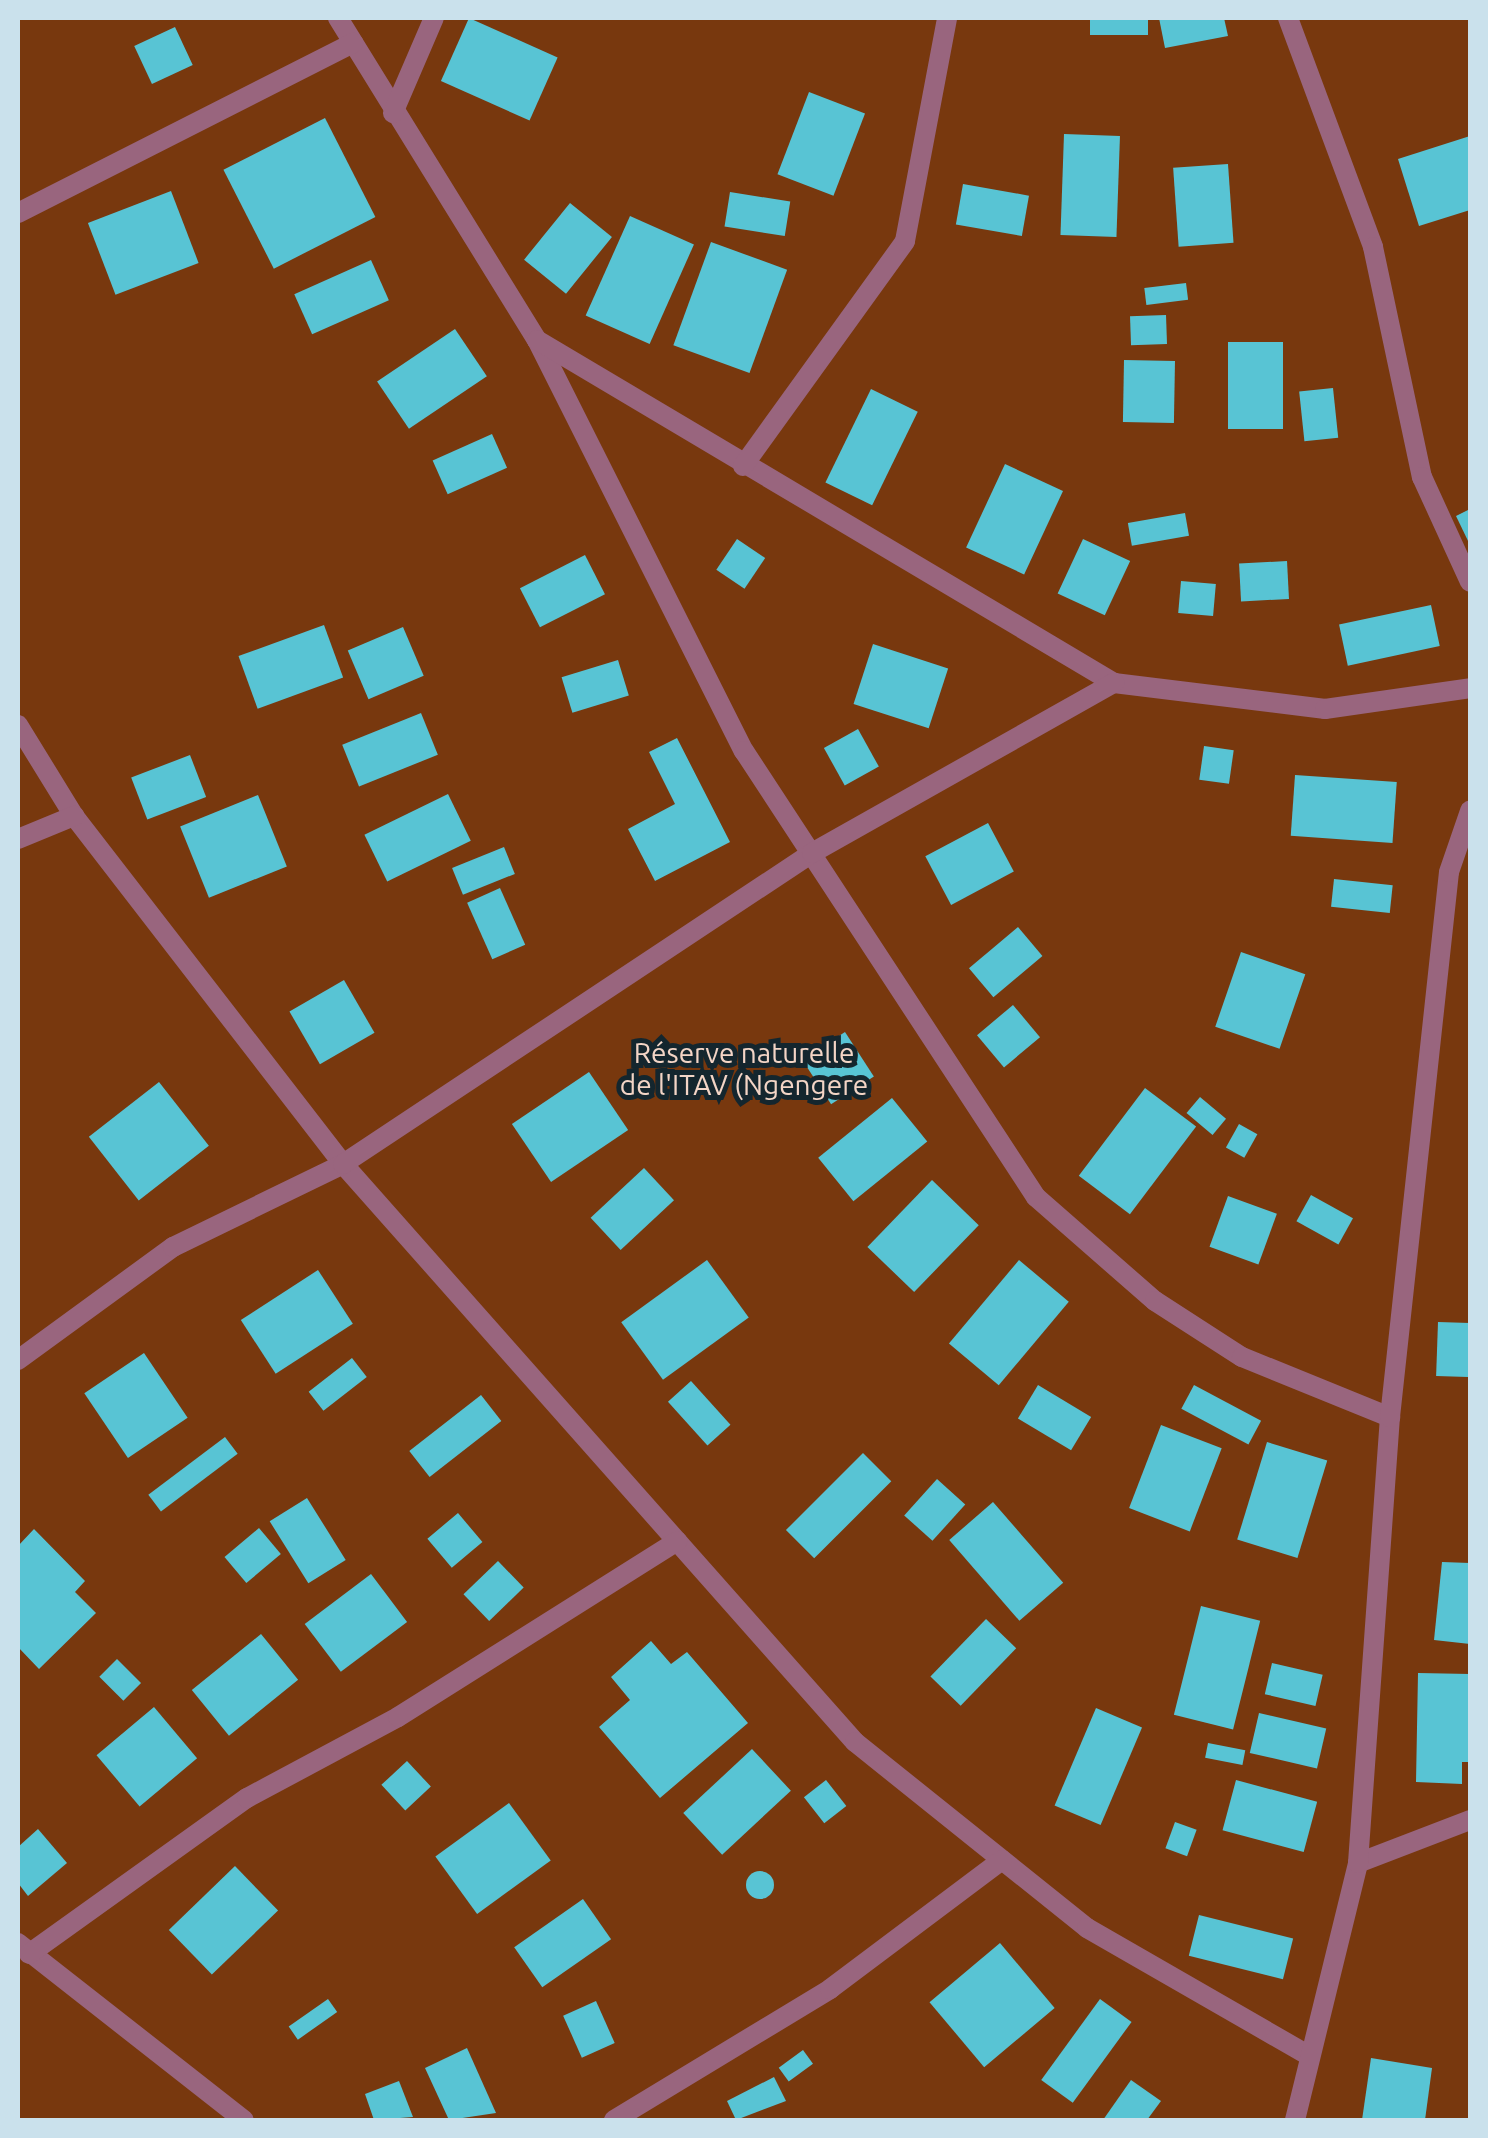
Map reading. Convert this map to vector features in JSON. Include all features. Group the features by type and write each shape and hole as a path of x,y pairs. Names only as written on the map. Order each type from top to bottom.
{"street":[{"path":"338,18 392,113 536,340 744,751 1036,1197 1155,1301 1242,1357 1390,1416"},
{"path":"392,113 434,18"},
{"path":"744,466 906,241 947,18"},
{"path":"1288,18 1373,247 1422,476 1470,582"},
{"path":"18,213 353,43"},
{"path":"536,340 1114,683 1325,709 1470,688"},
{"path":"18,1360 173,1247 342,1164 812,854 1114,683"},
{"path":"18,725 74,816 342,1164 855,1742 1087,1928 1310,2056"},
{"path":"1295,2120 1358,1862 1390,1416 1450,872 1470,811"},
{"path":"18,839 74,816"},
{"path":"242,2120 23,1948 246,1798 398,1717 677,1541"},
{"path":"1358,1862 1470,1820"},
{"path":"614,2120 830,1988 1002,1860"}],"green space":[{"name":"Réserve naturelle de l'ITAV (Ngengere","path":"18,18 1470,18 1470,2120 18,2120"}],"building":[{"path":"469,18 558,57 530,120 441,81"},
{"path":"1090,18 1148,18 1148,35 1090,35"},
{"path":"1159,18 1224,18 1228,36 1165,48"},
{"path":"175,27 193,65 152,84 134,46"},
{"path":"809,92 865,114 833,196 777,174"},
{"path":"325,118 375,217 274,269 223,170"},
{"path":"1064,134 1120,136 1116,237 1060,235"},
{"path":"1470,136 1470,210 1419,226 1398,159"},
{"path":"1228,164 1234,243 1179,247 1173,168"},
{"path":"963,184 1029,196 1022,236 956,224"},
{"path":"171,191 199,263 116,295 88,223"},
{"path":"730,192 790,202 785,236 725,227"},
{"path":"570,203 612,237 566,294 524,260"},
{"path":"630,216 694,244 650,344 586,316"},
{"path":"711,242 787,270 749,373 673,345"},
{"path":"371,260 389,300 312,334 294,294"},
{"path":"1186,283 1188,300 1146,305 1144,288"},
{"path":"1166,315 1167,344 1131,345 1130,316"},
{"path":"455,329 487,376 409,429 377,382"},
{"path":"1228,342 1283,342 1283,429 1228,429"},
{"path":"1124,360 1175,361 1174,423 1123,422"},
{"path":"1333,388 1338,438 1304,441 1299,392"},
{"path":"871,389 918,412 872,505 825,482"},
{"path":"492,434 507,468 448,494 433,460"},
{"path":"1005,464 1063,491 1024,574 966,547"},
{"path":"1470,509 1470,545 1456,516"},
{"path":"1185,513 1189,536 1132,546 1128,523"},
{"path":"737,539 765,558 744,589 716,570"},
{"path":"1083,539 1130,561 1105,615 1058,593"},
{"path":"585,555 605,594 540,627 520,588"},
{"path":"1287,561 1289,599 1241,601 1239,564"},
{"path":"1181,581 1216,584 1213,616 1178,613"},
{"path":"1431,605 1440,646 1348,666 1339,625"},
{"path":"324,625 343,678 258,709 238,656"},
{"path":"403,627 424,676 368,699 348,650"},
{"path":"873,644 948,668 929,728 854,704"},
{"path":"618,660 629,695 572,713 562,677"},
{"path":"421,713 438,755 359,787 342,745"},
{"path":"858,729 879,767 845,786 824,748"},
{"path":"677,738 730,842 655,881 628,829 675,804 649,752"},
{"path":"1204,746 1234,750 1229,784 1199,780"},
{"path":"190,755 206,797 147,820 131,778"},
{"path":"1295,775 1397,782 1392,843 1291,836"},
{"path":"448,794 471,841 387,882 364,835"},
{"path":"258,795 287,866 209,898 180,826"},
{"path":"988,823 1014,872 951,905 925,856"},
{"path":"504,847 515,874 463,895 452,868"},
{"path":"1334,879 1393,885 1390,913 1331,907"},
{"path":"500,888 525,945 492,959 467,903"},
{"path":"1018,927 1042,956 993,997 969,968"},
{"path":"1241,952 1305,974 1280,1049 1215,1027"},
{"path":"344,980 375,1033 320,1064 289,1012"},
{"path":"1013,1005 1040,1037 1004,1067 977,1035"},
{"path":"845,1032 874,1076 831,1104 802,1060"},
{"path":"589,1072 628,1130 551,1182 512,1124"},
{"path":"159,1082 209,1146 139,1201 89,1137"},
{"path":"1145,1088 1196,1127 1130,1214 1079,1176"},
{"path":"1200,1097 1226,1119 1213,1135 1187,1113"},
{"path":"892,1098 927,1142 853,1201 818,1158"},
{"path":"1239,1124 1257,1134 1244,1158 1226,1148"},
{"path":"644,1168 674,1200 621,1250 591,1218"},
{"path":"932,1180 979,1225 914,1292 867,1247"},
{"path":"1311,1195 1353,1218 1338,1245 1296,1221"},
{"path":"1228,1196 1277,1214 1258,1265 1210,1247"},
{"path":"707,1260 749,1317 663,1380 621,1322"},
{"path":"1019,1260 1069,1302 999,1385 949,1343"},
{"path":"318,1270 353,1324 276,1374 241,1320"},
{"path":"1438,1322 1470,1323 1468,1377 1436,1376"},
{"path":"144,1353 188,1418 128,1458 84,1393"},
{"path":"352,1358 367,1377 323,1411 309,1392"},
{"path":"691,1381 730,1425 707,1446 668,1402"},
{"path":"1038,1385 1091,1417 1071,1450 1018,1418"},
{"path":"1194,1385 1261,1421 1248,1445 1181,1409"},
{"path":"481,1395 501,1421 430,1477 409,1451"},
{"path":"1161,1425 1222,1448 1190,1531 1129,1508"},
{"path":"225,1437 238,1454 161,1512 148,1495"},
{"path":"1267,1442 1327,1460 1297,1558 1237,1540"},
{"path":"863,1453 891,1481 814,1558 786,1530"},
{"path":"937,1479 965,1504 932,1541 904,1515"},
{"path":"307,1498 346,1560 308,1583 270,1521"},
{"path":"993,1502 1063,1583 1019,1621 949,1540"},
{"path":"458,1513 482,1542 452,1568 427,1539"},
{"path":"259,1528 281,1554 246,1583 225,1557"},
{"path":"34,1529 85,1581 75,1592 96,1613 39,1669 18,1647 18,1546"},
{"path":"498,1561 524,1588 489,1621 463,1594"},
{"path":"1442,1562 1470,1563 1470,1644 1434,1640"},
{"path":"371,1574 407,1622 341,1672 305,1624"},
{"path":"1201,1606 1260,1621 1233,1729 1174,1715"},
{"path":"986,1619 1016,1648 961,1706 930,1677"},
{"path":"261,1634 298,1680 229,1736 192,1690"},
{"path":"651,1641 671,1664 687,1652 748,1723 660,1798 599,1727 630,1700 611,1677"},
{"path":"117,1659 141,1683 123,1701 99,1677"},
{"path":"1272,1663 1323,1675 1315,1706 1265,1694"},
{"path":"1418,1673 1470,1674 1470,1762 1462,1762 1462,1784 1416,1782"},
{"path":"154,1707 197,1758 140,1807 97,1755"},
{"path":"1096,1708 1142,1728 1101,1825 1055,1806"},
{"path":"1259,1713 1326,1729 1317,1768 1250,1753"},
{"path":"1208,1743 1245,1750 1242,1765 1205,1758"},
{"path":"752,1749 791,1791 722,1855 683,1813"},
{"path":"407,1761 431,1787 405,1810 381,1785"},
{"path":"826,1780 846,1806 824,1823 804,1797"},
{"path":"1236,1780 1317,1802 1304,1852 1223,1830"},
{"path":"509,1803 551,1860 477,1914 435,1856"},
{"path":"1175,1822 1197,1830 1187,1856 1165,1848"},
{"path":"38,1829 67,1863 28,1896 18,1883 18,1847"},
{"path":"235,1866 278,1911 212,1975 169,1930"},
{"path":"760,1871 770,1875 774,1885 770,1895 760,1899 750,1895 746,1885 750,1875"},
{"path":"583,1899 611,1939 542,1987 514,1947"},
{"path":"1199,1915 1293,1938 1283,1979 1189,1956"},
{"path":"1000,1943 1055,2008 984,2067 930,2002"},
{"path":"328,1999 337,2012 298,2040 289,2027"},
{"path":"1100,1999 1132,2022 1073,2103 1041,2080"},
{"path":"596,2001 615,2043 582,2058 563,2016"},
{"path":"467,2048 496,2113 449,2120 425,2068"},
{"path":"803,2050 813,2064 789,2081 779,2068"},
{"path":"1371,2058 1432,2068 1425,2120 1362,2120"},
{"path":"774,2077 786,2101 736,2120 727,2101"},
{"path":"1131,2080 1161,2101 1147,2120 1103,2120"},
{"path":"399,2081 413,2117 374,2120 365,2094"}]}
